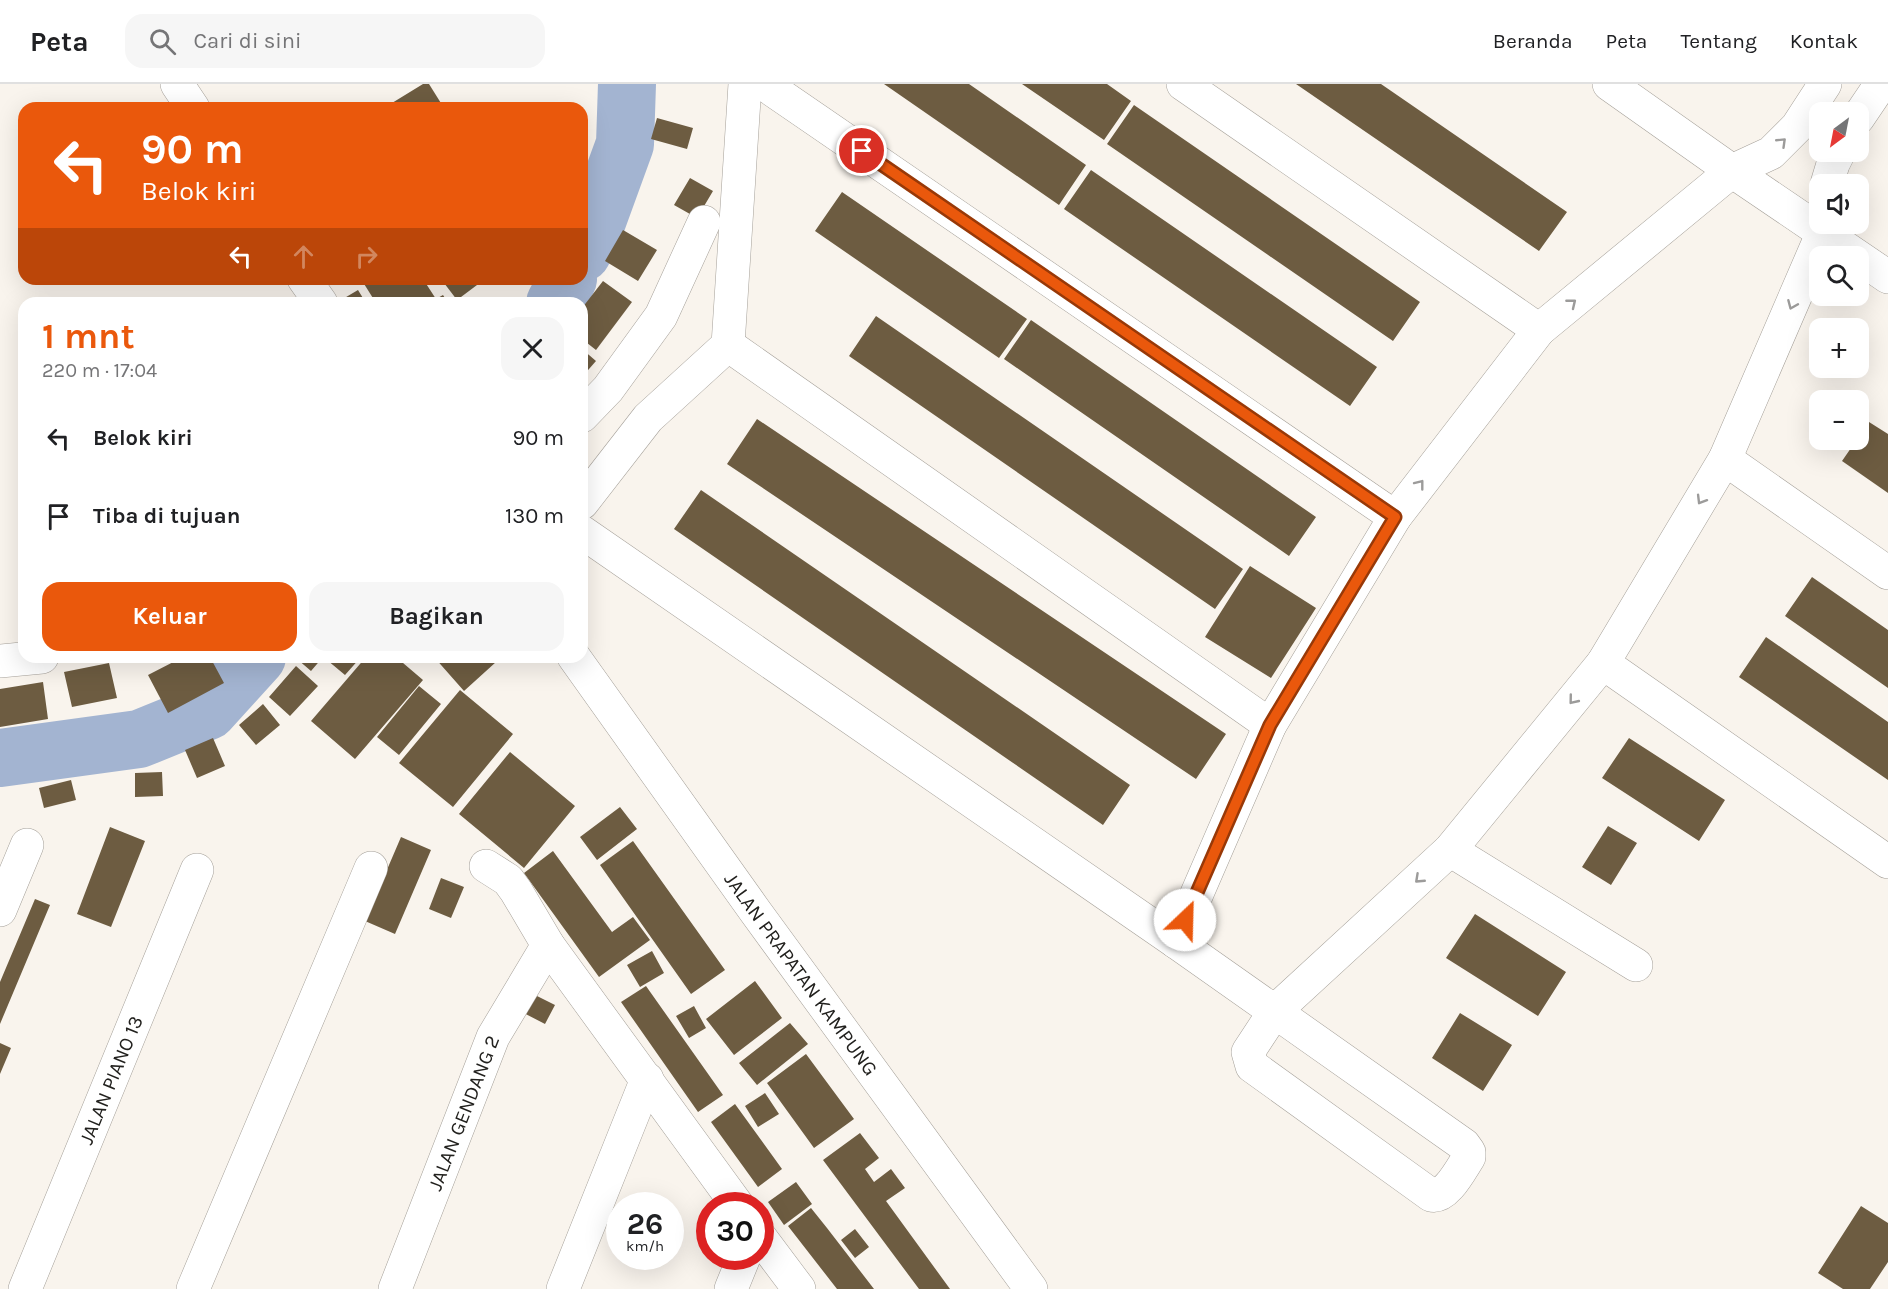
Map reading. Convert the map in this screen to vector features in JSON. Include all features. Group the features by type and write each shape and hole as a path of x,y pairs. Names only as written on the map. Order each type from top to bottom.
{"street":[{"path":"177,84 189,102"},
{"path":"588,495 648,418 728,345 745,84"},
{"path":"764,84 1395,517"},
{"path":"1183,84 1539,330"},
{"path":"1610,84 1732,171 1809,219"},
{"path":"1176,942 1270,725 1395,517 1539,330 1732,171 1771,153 1797,127 1825,84"},
{"path":"1869,102 1881,84"},
{"path":"588,410 608,389 661,316 704,222"},
{"path":"588,536 1176,942 1275,1011 1464,1145 1469,1152 1469,1157 1444,1194 1437,1197 1431,1195 1252,1065 1248,1052 1275,1011 1450,850 1604,663 1725,459 1820,234"},
{"path":"1831,234 1888,277"},
{"path":"728,345 1270,725"},
{"path":"1725,459 1888,573"},
{"path":"0,661 18,659"},
{"name":"JALAN PRAPATAN KAMPUNG","path":"578,663 755,911 1031,1289"},
{"path":"1604,663 1888,862"},
{"path":"0,910 27,844"},
{"path":"1450,850 1636,965"},
{"path":"486,866 508,880 548,945 728,1192"},
{"path":"193,1289 371,868"},
{"name":"JALAN PIANO 13","path":"25,1289 197,870"},
{"name":"JALAN GENDANG 2","path":"395,1289 493,1037 548,945"},
{"path":"563,1289 647,1079"},
{"path":"774,1256 799,1289"},
{"path":"731,1289 739,1270"}],"building":[{"path":"423,84 429,84 440,102 394,102"},
{"path":"884,84 969,84 1086,165 1059,205"},
{"path":"1022,84 1107,84 1131,101 1104,140"},
{"path":"1296,84 1381,84 1567,212 1539,251"},
{"path":"1134,105 1420,302 1393,341 1107,144"},
{"path":"657,118 693,128 687,149 651,139"},
{"path":"1091,170 1377,367 1350,406 1064,209"},
{"path":"690,178 713,191 697,218 674,205"},
{"path":"842,192 1027,319 999,358 815,231"},
{"path":"623,230 657,250 638,281 605,261"},
{"path":"603,281 632,302 596,350 588,344 588,300"},
{"path":"365,285 427,285 435,297 372,297"},
{"path":"446,285 477,285 461,297 455,297"},
{"path":"358,290 362,297 346,297"},
{"path":"876,316 1243,569 1215,609 849,356"},
{"path":"1031,320 1316,517 1289,556 1004,359"},
{"path":"588,354 596,361 588,370"},
{"path":"757,419 1226,734 1196,779 727,464"},
{"path":"1869,422 1888,434 1888,493 1842,461 1850,450 1869,450"},
{"path":"701,490 1130,785 1103,825 674,529"},
{"path":"1250,566 1316,608 1271,678 1205,637"},
{"path":"1812,577 1888,630 1888,688 1785,616"},
{"path":"1766,637 1888,722 1888,780 1739,677"},
{"path":"109,663 117,698 72,707 64,672"},
{"path":"171,663 213,663 224,683 168,713 148,675"},
{"path":"302,663 318,663 311,671"},
{"path":"331,663 356,663 345,675"},
{"path":"361,663 403,663 423,680 355,759 311,721"},
{"path":"439,663 495,663 464,691"},
{"path":"296,666 318,686 290,716 269,697"},
{"path":"43,682 48,719 0,727 0,689"},
{"path":"419,686 441,704 399,755 377,737"},
{"path":"460,690 513,734 453,807 399,763"},
{"path":"263,704 280,725 256,745 239,725"},
{"path":"213,738 225,766 197,778 185,750"},
{"path":"1629,738 1725,800 1699,841 1602,778"},
{"path":"510,752 575,806 524,868 459,814"},
{"path":"162,772 163,796 135,797 135,773"},
{"path":"71,780 76,800 44,808 39,788"},
{"path":"620,807 637,829 597,860 580,837"},
{"path":"1608,826 1637,843 1611,885 1582,867"},
{"path":"110,827 145,841 111,927 77,914"},
{"path":"401,837 431,850 395,934 365,921"},
{"path":"633,841 725,970 691,994 600,865"},
{"path":"553,851 612,932 633,917 650,940 599,977 524,873"},
{"path":"441,878 464,887 451,918 429,909"},
{"path":"35,899 50,905 0,1024 0,982"},
{"path":"1475,914 1566,972 1538,1016 1446,958"},
{"path":"652,951 664,973 640,987 627,965"},
{"path":"755,981 782,1018 734,1055 706,1019"},
{"path":"646,986 723,1095 698,1112 621,1002"},
{"path":"525,990 555,1005 545,1024 516,1009"},
{"path":"694,1006 706,1028 689,1038 676,1016"},
{"path":"1460,1013 1512,1045 1483,1091 1432,1058"},
{"path":"790,1023 808,1044 757,1085 739,1063"},
{"path":"0,1043 11,1048 0,1074"},
{"path":"806,1054 854,1119 814,1148 767,1083"},
{"path":"765,1093 779,1114 758,1127 745,1106"},
{"path":"735,1104 782,1169 758,1187 711,1122"},
{"path":"860,1133 879,1158 865,1169 874,1182 891,1169 905,1188 886,1201 950,1289 919,1289 823,1160"},
{"path":"796,1182 812,1204 784,1225 774,1211 774,1198"},
{"path":"1861,1206 1888,1223 1888,1262 1870,1289 1843,1289 1818,1273"},
{"path":"811,1208 874,1289 837,1289 788,1226"},
{"path":"855,1229 869,1247 855,1258 841,1240"}],"waterway":[{"path":"588,242 625,144 627,84"},
{"path":"558,297 565,285"},
{"path":"0,758 139,739 208,711 252,663"}],"route":[{"path":"862,151 1395,517 1270,725 1185,920"}]}
